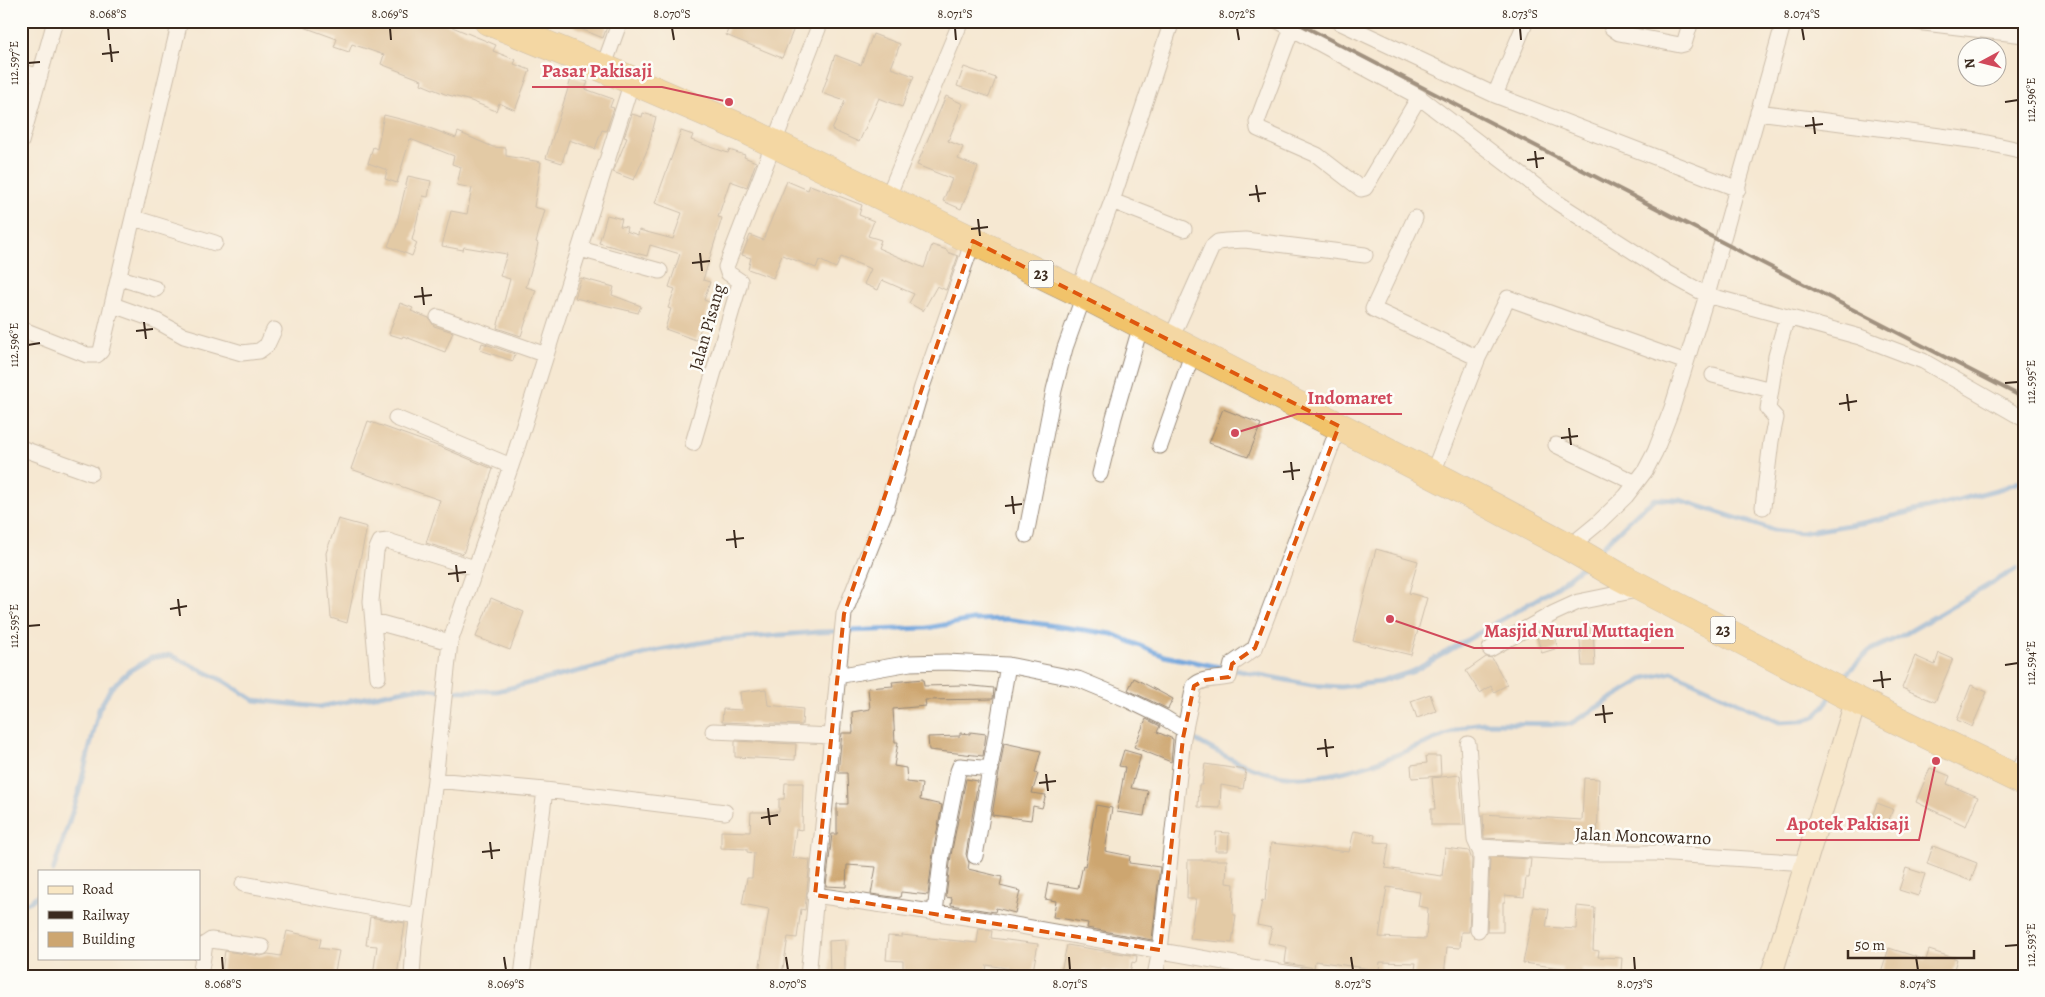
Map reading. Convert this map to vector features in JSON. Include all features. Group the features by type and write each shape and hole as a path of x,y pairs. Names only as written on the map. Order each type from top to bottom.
{"highway":[{"name":"23","path":"488,21 742,128 1081,294 1339,426 1643,589 1843,693 2021,774"}],"street":[{"path":"21,142 56,21"},
{"path":"21,329 87,355 97,356 101,351 180,21"},
{"path":"603,68 620,21"},
{"path":"773,144 820,21"},
{"path":"887,199 961,21"},
{"path":"1026,535 1054,390 1065,348 1081,294 1172,21"},
{"path":"1278,21 1419,97 1558,202 1628,248 1707,296 1860,338 1923,361 2024,419"},
{"path":"1337,21 1495,95 1738,189"},
{"path":"1495,95 1526,21"},
{"path":"1609,21 1612,28 1618,33 1680,45 1684,44 1690,21"},
{"path":"1575,551 1597,524 1626,496 1646,471 1655,452 1672,408 1707,296 1784,21"},
{"path":"1908,21 1941,23 2024,34"},
{"path":"1292,28 1257,122 1258,129 1317,155 1361,189 1365,188 1419,97"},
{"path":"21,72 40,76"},
{"path":"412,976 417,916 435,780 450,642 511,466 632,81"},
{"path":"1758,112 1978,141 2024,151"},
{"name":"Jalan Pisang","path":"693,443 740,281 728,273 726,267 773,144"},
{"path":"1112,201 1184,229"},
{"path":"134,218 215,242"},
{"path":"1415,218 1373,310 1478,358"},
{"path":"1160,446 1182,346 1212,247 1218,242 1245,240 1365,255"},
{"path":"808,976 844,614 887,506 922,387 973,241"},
{"path":"580,249 660,270"},
{"path":"120,278 156,289"},
{"path":"1432,475 1478,358 1508,298 1686,362"},
{"path":"113,305 155,320 184,336 242,353 259,351 267,345 274,330"},
{"path":"438,317 546,355"},
{"path":"1763,507 1771,441 1776,423 1776,416 1768,410 1776,356 1787,318"},
{"path":"1100,474 1114,417 1141,326"},
{"path":"1713,375 1771,390"},
{"path":"396,418 511,466"},
{"path":"1155,976 1160,950 1183,734 1194,686 1198,682 1231,671 1255,648 1339,426"},
{"path":"1556,445 1636,483"},
{"path":"21,448 91,473"},
{"path":"378,677 371,601 376,551 380,542 388,541 475,568"},
{"path":"1490,649 1554,613 1578,602 1643,589"},
{"path":"373,621 450,642"},
{"path":"837,674 910,663 946,662 1008,665 1078,679 1163,717 1183,734"},
{"path":"975,856 1008,665"},
{"path":"1770,976 1807,863 1843,693"},
{"path":"713,731 832,736"},
{"path":"1468,744 1475,840 1481,853 1478,930"},
{"path":"935,912 942,854 958,771 960,766 991,769"},
{"path":"435,780 545,790 725,812"},
{"path":"522,976 545,790"},
{"name":"Jalan Moncowarno","path":"1478,847 1591,854 1656,853 1807,863"},
{"path":"243,884 417,916"},
{"path":"815,895 935,912 1303,976"},
{"path":"200,976 205,944 211,940 262,946"}],"highlighted area":[{"path":"973,241 1339,426 1255,648 1232,664 1229,677 1205,680 1194,686 1183,738 1160,950 815,895 844,614"}],"building":[{"path":"293,21 438,21 496,45 493,51 516,60 514,64 530,70 515,110 499,103 496,111 471,101 445,94 421,84 422,80 381,64 384,55 352,44 349,52 334,47 337,39 293,23"},
{"path":"561,21 609,21 603,38"},
{"path":"731,21 797,21 782,58 726,35"},
{"path":"873,34 900,44 891,68 914,76 902,107 879,98 859,142 832,130 845,101 822,93 835,55 861,65"},
{"path":"964,67 996,78 989,97 957,86"},
{"path":"572,76 588,82 585,89 613,99 610,107 614,108 606,131 602,130 595,149 569,140 562,163 546,158"},
{"path":"946,96 963,104 948,141 963,147 958,159 978,167 961,209 943,201 952,179 917,165"},
{"path":"643,113 656,117 648,148 634,180 613,172 627,138 624,137 632,114 642,117"},
{"path":"384,115 416,123 456,138 458,132 493,147 506,148 506,156 541,162 534,207 545,210 536,242 538,243 536,253 526,287 536,290 521,336 497,328 510,279 500,276 507,254 464,247 463,250 442,246 451,211 467,214 472,188 457,185 461,167 452,164 454,156 410,139 397,183 385,179 387,170 368,163 373,147 377,149"},
{"path":"681,131 693,135 691,140 728,153 729,150 745,155 744,157 756,162 747,187 730,181 718,217 722,218 703,280 710,282 704,300 711,303 696,340 665,329 671,309 668,308 675,289 669,287 680,254 650,245 647,256 599,243 607,215 622,219 620,226 627,227 626,231 638,235 639,230 673,239 682,213 655,203"},
{"path":"408,176 431,181 428,197 423,196 412,240 417,243 412,256 388,246 396,227"},
{"path":"787,181 808,190 810,185 862,205 859,215 874,221 868,236 881,240 878,248 924,268 932,245 958,256 946,290 937,286 923,311 909,303 914,294 882,280 878,290 864,284 871,269 841,257 836,268 819,260 816,268 782,255 773,278 748,269 751,258 742,255 750,235 763,240"},
{"path":"581,278 614,287 612,295 641,306 638,313 575,298"},
{"path":"400,303 413,308 411,311 429,318 434,326 453,332 445,352 403,336 402,338 389,334"},
{"path":"482,343 515,354 513,361 480,350"},
{"path":"1223,409 1261,424 1248,457 1209,443"},
{"path":"368,421 443,448 493,469 463,554 426,543 440,500 351,469"},
{"path":"338,519 367,527 347,623 331,618 326,553"},
{"path":"1376,549 1418,561 1409,593 1427,598 1411,655 1353,641"},
{"path":"491,598 524,612 510,650 476,637"},
{"path":"1551,626 1558,648 1542,653 1536,634"},
{"path":"1593,627 1595,666 1582,666 1579,628"},
{"path":"1939,653 1953,659 1935,702 1902,688 1915,656 1935,665"},
{"path":"1486,657 1492,658 1507,685 1494,692 1491,686 1480,693 1466,671"},
{"path":"1134,678 1173,699 1168,709 1128,690"},
{"path":"923,679 924,686 963,685 994,688 993,699 925,700 926,706 893,709 895,742 898,742 894,766 906,768 907,782 922,784 920,800 942,805 933,853 928,895 901,892 900,898 871,894 876,867 847,865 846,887 826,886 832,834 837,834 837,804 848,804 847,773 838,773 842,733 853,733 852,712 870,709 868,688 893,686 892,682"},
{"path":"1971,685 1987,692 1972,727 1957,720"},
{"path":"766,689 768,705 803,709 802,725 722,722 723,709 742,710 740,692"},
{"path":"1430,694 1436,711 1417,718 1411,701"},
{"path":"1146,719 1160,726 1157,732 1173,739 1171,762 1134,747"},
{"path":"970,732 986,734 983,756 929,750 928,737 960,736 960,733 970,734"},
{"path":"735,741 796,744 795,760 735,757"},
{"path":"1004,743 1041,751 1035,773 1038,774 1032,793 1046,795 1042,808 1033,806 1031,820 992,815"},
{"path":"1124,750 1141,755 1131,788 1148,791 1144,816 1117,812 1125,767 1119,766"},
{"path":"1426,756 1440,756 1441,776 1412,778 1411,765 1427,763"},
{"path":"1205,764 1246,770 1243,789 1221,785 1220,808 1198,807 1199,785 1202,785"},
{"path":"1930,768 1950,776 1947,784 1978,797 1966,826 1916,802"},
{"path":"1460,775 1464,825 1431,825 1431,809 1435,809 1432,778"},
{"path":"1584,778 1599,779 1597,844 1484,838 1483,814 1582,820"},
{"path":"966,779 978,781 966,854 969,863 968,869 1002,877 1000,886 1020,891 1015,913 996,908 995,912 951,905 952,898 946,897 951,855"},
{"path":"785,783 803,783 802,830 796,829 792,858 810,860 805,910 801,909 797,938 788,937 782,975 759,972 769,909 742,904 747,878 752,878 754,853 747,852 747,849 721,848 721,831 750,832 751,812 779,812 779,799 784,799"},
{"path":"1877,803 1893,809 1885,831 1869,826"},
{"path":"1096,805 1112,808 1105,851 1130,856 1129,863 1160,867 1152,940 1087,928 1088,923 1053,917 1056,901 1045,899 1048,883 1078,888 1083,865 1085,866"},
{"path":"1354,831 1375,835 1374,842 1389,843 1385,868 1442,876 1445,848 1469,851 1472,860 1469,932 1461,932 1460,948 1447,947 1444,976 1414,976 1416,963 1380,962 1379,970 1315,961 1314,968 1285,963 1287,947 1268,943 1272,928 1257,925 1262,900 1265,901 1271,843 1349,852","holes":["1387,887 1420,892 1418,906 1428,908 1426,939 1379,937"]},
{"path":"1216,832 1229,833 1228,851 1215,851"},
{"path":"1933,846 1977,863 1971,881 1927,864"},
{"path":"1490,857 1531,859 1524,897 1505,895 1505,902 1503,902 1503,932 1487,932"},
{"path":"1188,860 1227,860 1226,883 1234,884 1233,915 1236,915 1232,943 1190,939 1196,899 1187,899"},
{"path":"1906,868 1925,874 1918,896 1899,890"},
{"path":"1577,906 1595,908 1593,950 1599,951 1598,957 1622,958 1621,971 1581,969 1580,976 1561,976 1562,968 1523,963 1534,907 1549,909 1546,927 1576,929"},
{"path":"370,917 405,923 397,976 373,976 377,946 366,945"},
{"path":"979,928 992,931 991,938 1038,944 1032,976 1011,976 1012,969 987,965 985,976 903,976 903,961 886,960 888,936 902,937 902,935 977,943"},
{"path":"287,931 321,939 319,948 339,951 334,976 259,976 222,970 225,951 261,956 268,954 281,956"},
{"path":"845,940 845,976 830,976 829,941"},
{"path":"1067,945 1137,956 1136,963 1132,962 1130,974 1103,970 1102,976 1060,976"},
{"path":"1889,948 1926,960 1929,950 1957,959 1952,976 1880,976"}],"waterway":[{"path":"1596,553 1638,512 1655,499 1680,500 1773,530 1801,533 1867,522 1936,506 2003,488 2024,480"},
{"path":"53,870 79,791 99,709 111,688 129,671 151,658 170,655 224,681 254,700 319,707 415,688 450,691 497,691 659,650 716,640 818,632 927,628 972,620 1006,619 1112,634 1164,656 1311,685 1341,687 1380,682 1414,671 1554,589 1583,566"},
{"path":"1841,682 1869,651 1905,634 2016,569"},
{"path":"1185,734 1230,759 1254,768 1279,775 1302,777 1327,775 1351,770 1401,753 1469,725 1484,723 1570,724 1645,678 1672,672 1779,722 1801,721 1815,717 1832,695"},
{"path":"21,905 31,901 38,895"}],"railway":[{"path":"1294,21 2024,398"}],"place":[{"name":"Pasar Pakisaji","path":"729,102"},
{"name":"Indomaret","path":"1235,433"},
{"name":"Masjid Nurul Muttaqien","path":"1390,619"},
{"name":"Apotek Pakisaji","path":"1936,761"}]}
